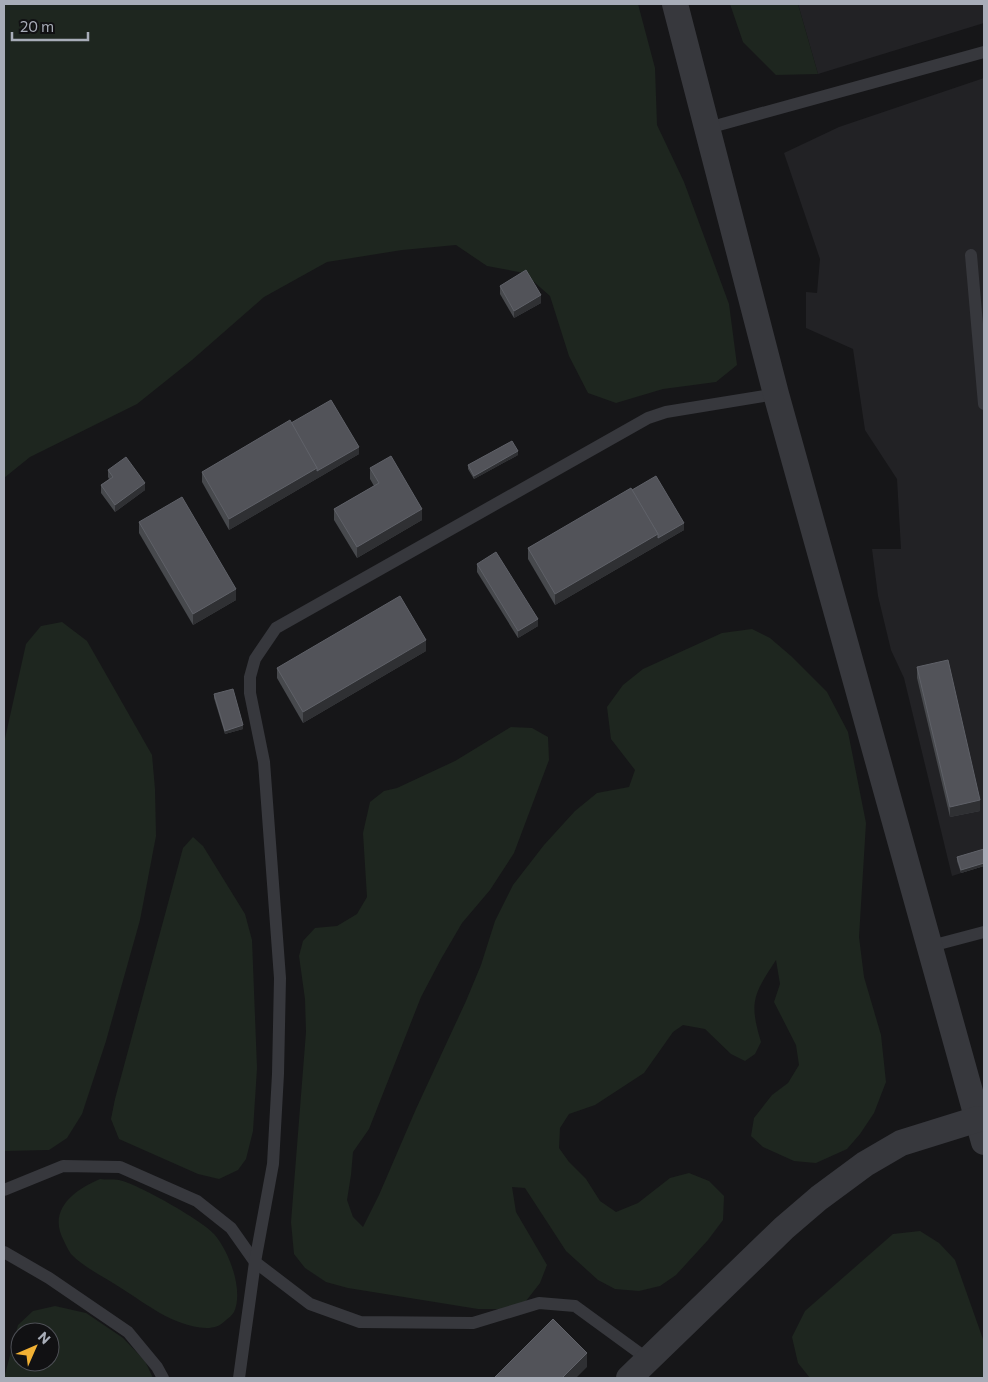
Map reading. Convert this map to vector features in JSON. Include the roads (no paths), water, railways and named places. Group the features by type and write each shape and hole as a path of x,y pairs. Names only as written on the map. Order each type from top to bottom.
{"street":[{"path":"629,1378 784,1228 865,1164 901,1143 981,1130 776,394 675,4"}],"lane":[{"path":"708,128 984,52"},
{"path":"971,255 984,404"},
{"path":"239,1378 255,1262 273,1164 278,1074 280,978 264,762 250,693 250,677 255,659 276,628 648,418 666,412 776,394"},
{"path":"931,946 984,932"},
{"path":"4,1190 63,1166 120,1167 197,1201 231,1228 255,1262 310,1304 360,1322 473,1322 539,1303 575,1306 649,1360"},
{"path":"4,1252 49,1278 128,1332 157,1367 163,1378"}]}
